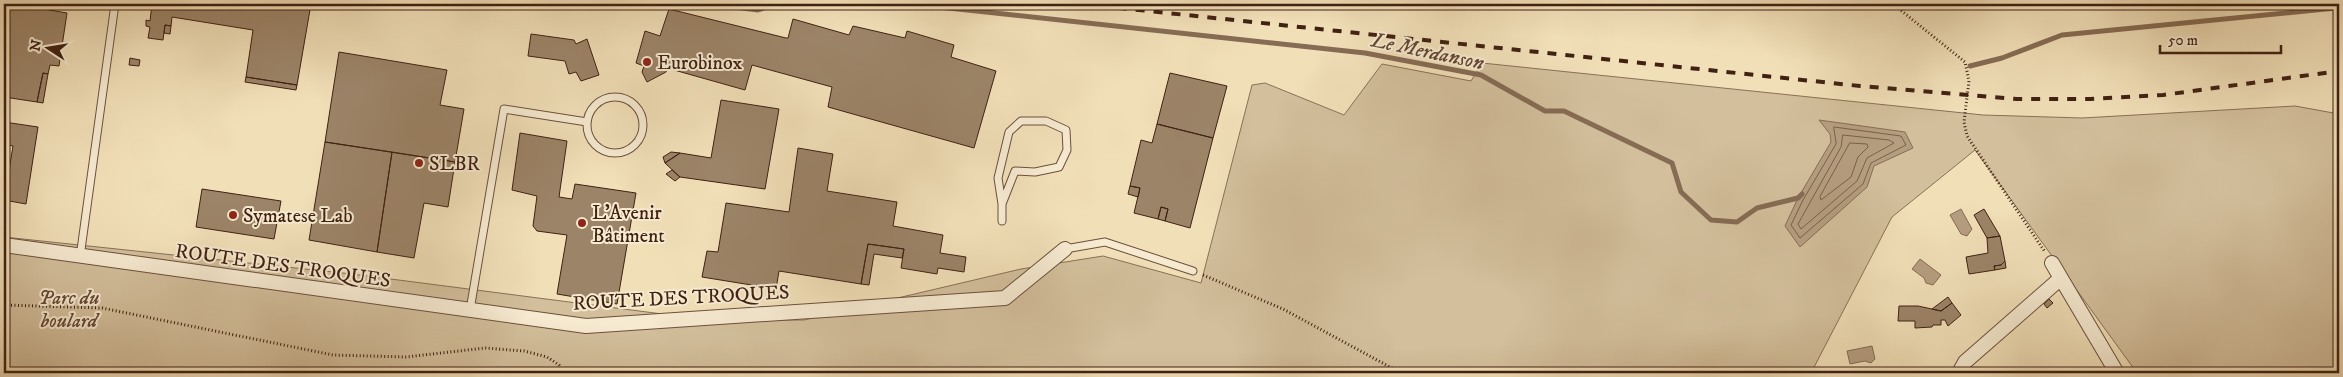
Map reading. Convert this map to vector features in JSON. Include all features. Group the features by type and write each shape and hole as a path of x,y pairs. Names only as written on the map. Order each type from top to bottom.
{"street":[{"name":"ROUTE DES TROQUES","path":"4,245 586,326 1005,298 1065,249"},
{"path":"2052,263 2117,373"},
{"path":"1959,373 1965,362 2061,278"}],"lane":[{"path":"80,257 115,4"},
{"path":"612,97 621,98 630,101 641,115 642,133 631,148 614,153 597,147 588,131 587,122 590,113 603,100 612,97"},
{"path":"470,310 504,108 587,122"},
{"path":"1002,204 1015,171 1035,172 1059,167 1067,150 1066,130 1046,121 1021,121 1009,132 998,178 1002,204 1002,221"},
{"name":"ROUTE DES TROQUES","path":"1065,249 1105,242 1193,271"}],"path":[{"path":"1892,4 1966,62 1969,81 1964,122 1966,136 2052,263"},
{"path":"1193,271 1283,309 1401,373"},
{"path":"4,305 102,308 333,355 406,357 485,348 524,351 547,357 559,365 563,373"}],"green space":[{"name":"Parc du boulard","path":"1482,63 1983,115 2082,118 2295,106 2339,114 2339,373 2137,373 1975,150 1892,217 1811,373 4,373 4,237 352,274 709,320 804,320 1021,269 1103,256 1201,283 1252,85 1265,83 1344,115 1382,64 1471,81"}],"water":[{"path":"1819,120 1905,132 1913,148 1874,166 1867,187 1800,247 1785,226 1798,198 1831,142 1830,134"},
{"path":"1961,209 1972,229 1967,236 1961,234 1950,215"},
{"path":"1920,259 1941,275 1933,285 1926,283 1924,278 1912,269"},
{"path":"1872,346 1875,359 1871,363 1865,361 1850,364 1847,351"}],"building":[{"path":"4,4 26,4 26,6 67,13 59,66 50,65 48,74 43,73 37,102 4,97"},
{"path":"152,4 311,4 297,85 246,77 253,30 172,17 171,26 165,25 163,40 148,38 150,27 146,26 146,20 150,21"},
{"path":"669,9 786,38 788,38 793,19 849,35 853,26 905,38 907,31 954,45 951,57 996,71 974,148 828,107 832,87 752,65 745,90 667,68 666,72 647,82 642,72 644,66 636,63 645,31 660,36"},
{"path":"165,25 171,26 170,34 164,33"},
{"path":"531,34 574,40 576,44 587,39 599,75 581,81 576,72 569,74 565,61 528,56"},
{"path":"339,52 447,70 440,105 464,109 455,162 325,142"},
{"path":"130,58 140,60 139,66 129,65"},
{"path":"43,73 48,74 43,103 37,102"},
{"path":"1170,73 1227,86 1213,138 1157,124"},
{"path":"246,77 297,85 296,90 245,82"},
{"path":"721,100 779,109 765,189 680,177 665,163 680,153 711,158"},
{"path":"4,122 38,127 26,204 4,200 13,146 4,144"},
{"path":"1157,124 1213,138 1190,228 1165,221 1168,209 1161,207 1158,219 1134,213 1140,188 1130,186 1141,140 1152,143"},
{"path":"520,133 567,141 559,197 572,199 575,184 636,193 617,304 557,294 567,235 537,231 533,226 537,196 512,190"},
{"path":"325,142 392,152 377,252 309,240"},
{"path":"798,148 833,154 827,191 897,202 893,226 943,235 940,253 966,257 964,272 938,268 937,274 901,268 904,249 868,244 861,284 779,271 776,289 702,277 707,251 718,252 726,203 789,212"},
{"path":"392,152 455,162 448,207 424,203 414,258 377,252"},
{"path":"671,152 680,153 665,163 663,157"},
{"path":"672,170 680,177 675,181 666,174"},
{"path":"1130,186 1140,188 1138,197 1128,194"},
{"path":"202,189 281,201 274,239 196,227"},
{"path":"1161,207 1168,209 1165,221 1158,219"},
{"path":"1984,209 2000,236 1987,238 1974,215"},
{"path":"2000,236 2005,261 2001,265 1994,266 1995,270 1969,274 1966,257 1988,253 1987,238"},
{"path":"868,244 904,249 902,258 874,254 869,285 861,284"},
{"path":"2005,261 2006,268 1995,270 1994,266 2001,265"},
{"path":"1948,297 1952,303 1941,311 1932,309"},
{"path":"2049,299 2053,303 2047,308 2044,304"},
{"path":"1952,303 1961,315 1948,326 1945,320 1941,320 1941,325 1915,328 1915,321 1898,321 1899,306 1918,306 1941,311"},
{"path":"2081,368 2082,373 2064,373"}],"waterway":[{"name":"Le Merdanson","path":"711,4 758,10 774,4"},
{"name":"Le Merdanson","path":"911,4 1365,53 1481,75 1545,111 1564,111 1672,163 1681,192 1711,220 1737,222 1757,208 1798,198 1802,194"},
{"name":"Le Merdanson","path":"1970,66 2002,58 2062,35 2336,8"}],"railway":[{"path":"1082,4 1860,86 2017,99 2090,99 2163,95 2339,71"}],"place":[{"name":"Eurobinox","path":"647,62"},
{"name":"SLBR","path":"419,163"},
{"name":"Symatese Lab","path":"233,215"},
{"name":"L'Avenir Bâtiment","path":"582,223"}]}
